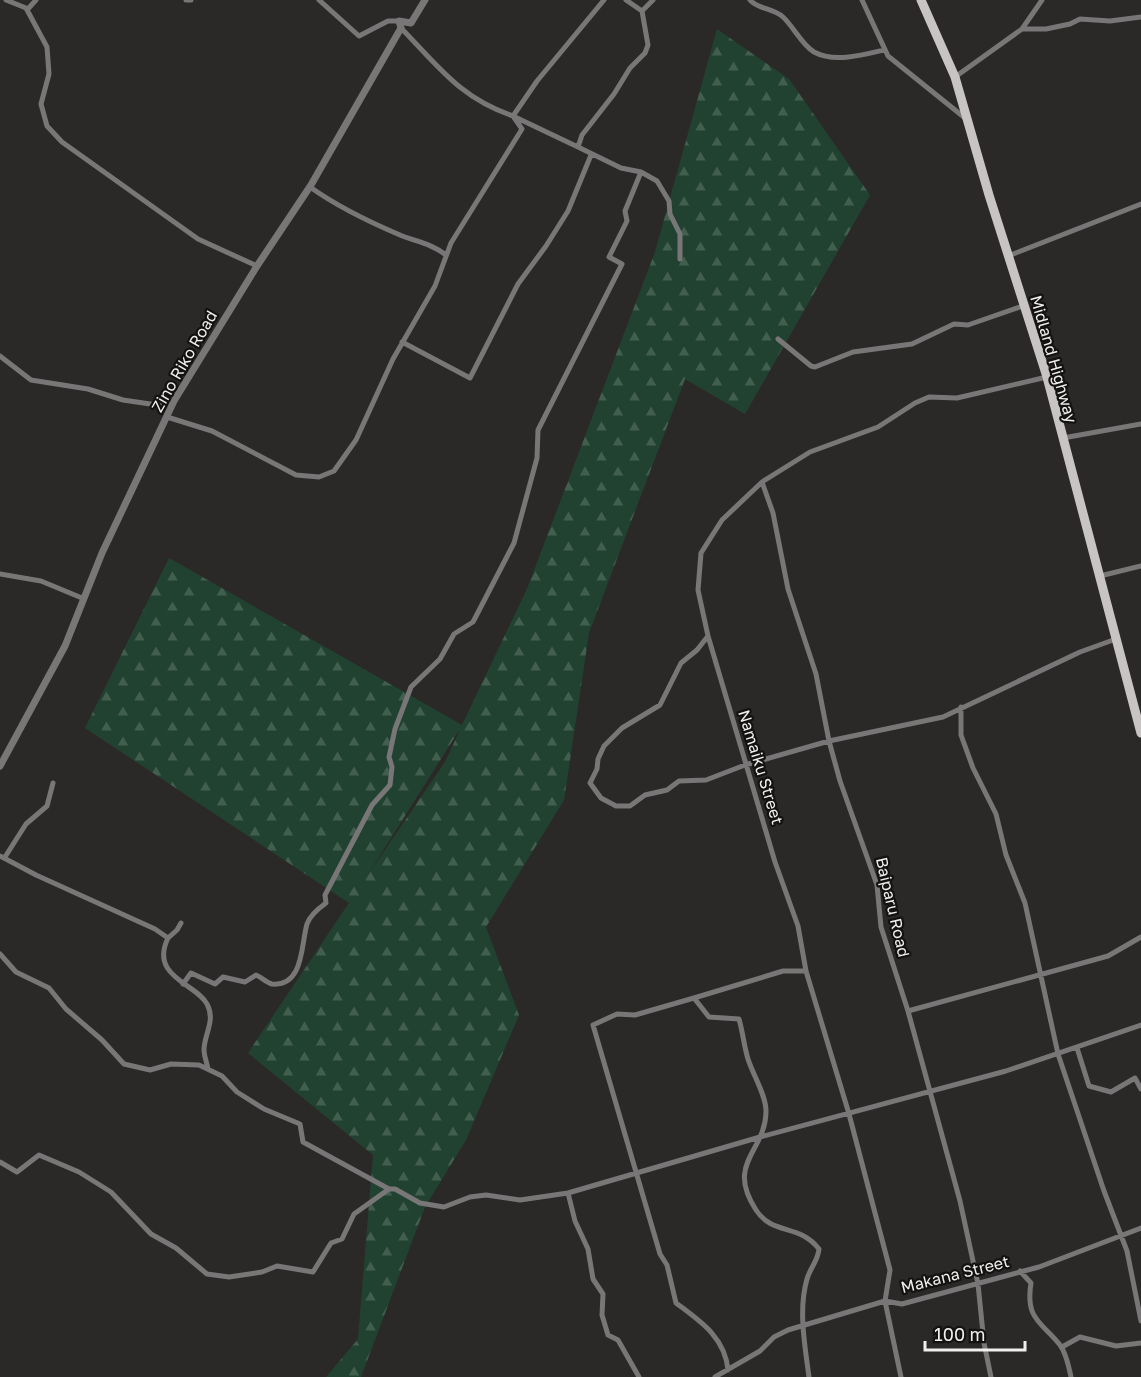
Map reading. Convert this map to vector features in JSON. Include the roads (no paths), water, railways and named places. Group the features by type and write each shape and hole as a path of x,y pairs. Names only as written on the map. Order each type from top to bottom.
{"main road":[{"name":"Midland Highway","path":"921,0 955,77 1023,306 1047,377 1061,438 1141,733"}],"street":[{"path":"6,0 27,10 46,47 49,74 41,104 47,126 62,142 198,239 257,266"},
{"path":"27,10 36,0"},
{"path":"186,0 191,0"},
{"path":"319,0 359,36 388,21 400,25 465,92 484,106 513,116 591,155 621,168 641,172 657,181 669,201 670,214 680,234 680,260"},
{"name":"Zino Riko Road","path":"0,766 65,646 82,598 174,400 257,266 310,187 400,25 411,23 425,0"},
{"path":"513,116 537,81 604,0"},
{"path":"578,147 582,135 614,94 630,68 645,53 648,45 642,11 626,0"},
{"path":"642,11 652,0"},
{"path":"750,0 753,4 769,7 782,16 814,52 841,57 884,50"},
{"path":"862,0 888,56 966,119"},
{"path":"955,77 1022,29 1042,0"},
{"path":"1022,29 1046,29 1070,24 1080,19 1110,21 1141,17"},
{"path":"166,417 212,431 296,476 319,477 334,471 356,440 402,342 435,286 446,255 522,129 513,116"},
{"path":"402,342 470,378 518,284 568,211 591,155"},
{"path":"183,984 191,973 215,984 223,977 245,982 256,975 271,984 285,982 295,973 301,959 308,922 326,903 325,895 349,844 372,805 390,785 392,767 389,757 395,729 411,687 440,659 454,634 473,622 514,543 537,458 538,430 597,318 622,264 609,257 627,221 625,211 641,172"},
{"path":"310,187 340,208 410,239 431,244 446,255"},
{"path":"1008,256 1140,206"},
{"path":"778,339 815,368 853,351 912,344 954,324 968,325 1023,306"},
{"path":"0,356 31,380 88,389 123,400 157,405 174,400"},
{"name":"Namaiku Street","path":"901,1377 885,1301 890,1270 849,1114 806,971 798,926 745,765 708,636 698,590 701,553 723,520 762,482 810,452 878,427 929,397 957,398 1047,377"},
{"path":"1061,438 1141,424"},
{"name":"Baiparu Road","path":"762,482 773,513 788,589 816,674 829,741 877,885 880,927 908,1011 928,1091 960,1201 978,1284 984,1342 992,1377"},
{"path":"1100,576 1141,566"},
{"path":"0,574 41,581 82,598"},
{"path":"708,636 697,650 681,663 660,705 622,728 604,746 590,783 601,798 616,806 630,806 645,795 667,790 679,782 706,780 745,765 829,741 944,717 1080,652 1116,639"},
{"path":"961,708 961,735 973,768 996,813 1006,855 1025,903 1058,1054 1127,1251 1141,1321"},
{"path":"53,783 47,806 26,824 3,856 36,875 122,913 168,938"},
{"path":"180,923 164,945 164,959 173,976 207,1003 211,1022 204,1050 208,1069"},
{"path":"908,1011 1108,956 1141,937"},
{"path":"0,954 16,972 49,988 66,1009 102,1040 124,1064 150,1070 171,1064 192,1064 208,1069 264,1109 300,1124 303,1142 389,1189 395,1189 420,1203 444,1207 470,1197 486,1195 520,1200 568,1193 587,1186 637,1175 760,1137 1006,1071 1141,1025"},
{"path":"728,1370 724,1353 711,1328 676,1304 667,1265 660,1254 593,1025 617,1014 635,1015 783,971 806,971"},
{"path":"693,998 709,1017 739,1019 766,1109 760,1137 747,1158 744,1173 748,1197 764,1221 810,1236 819,1249 818,1260 807,1277 804,1326 809,1377"},
{"path":"1077,1048 1089,1086 1111,1092 1135,1078 1141,1089"},
{"path":"0,1162 17,1172 39,1155 79,1172 111,1192 151,1234 176,1248 207,1274 220,1277 262,1272 277,1266 313,1272 331,1243 342,1239 354,1214 389,1189"},
{"path":"568,1193 575,1221 588,1249 593,1279 603,1294 602,1315 608,1335 618,1340 637,1376"},
{"name":"Makana Street","path":"715,1377 760,1351 774,1337 804,1326 885,1301 902,1304 1020,1272 1141,1228"},
{"path":"1020,1272 1031,1283 1029,1295 1040,1327 1062,1347 1071,1377"},
{"path":"1062,1347 1080,1337 1116,1346 1141,1343"}]}
